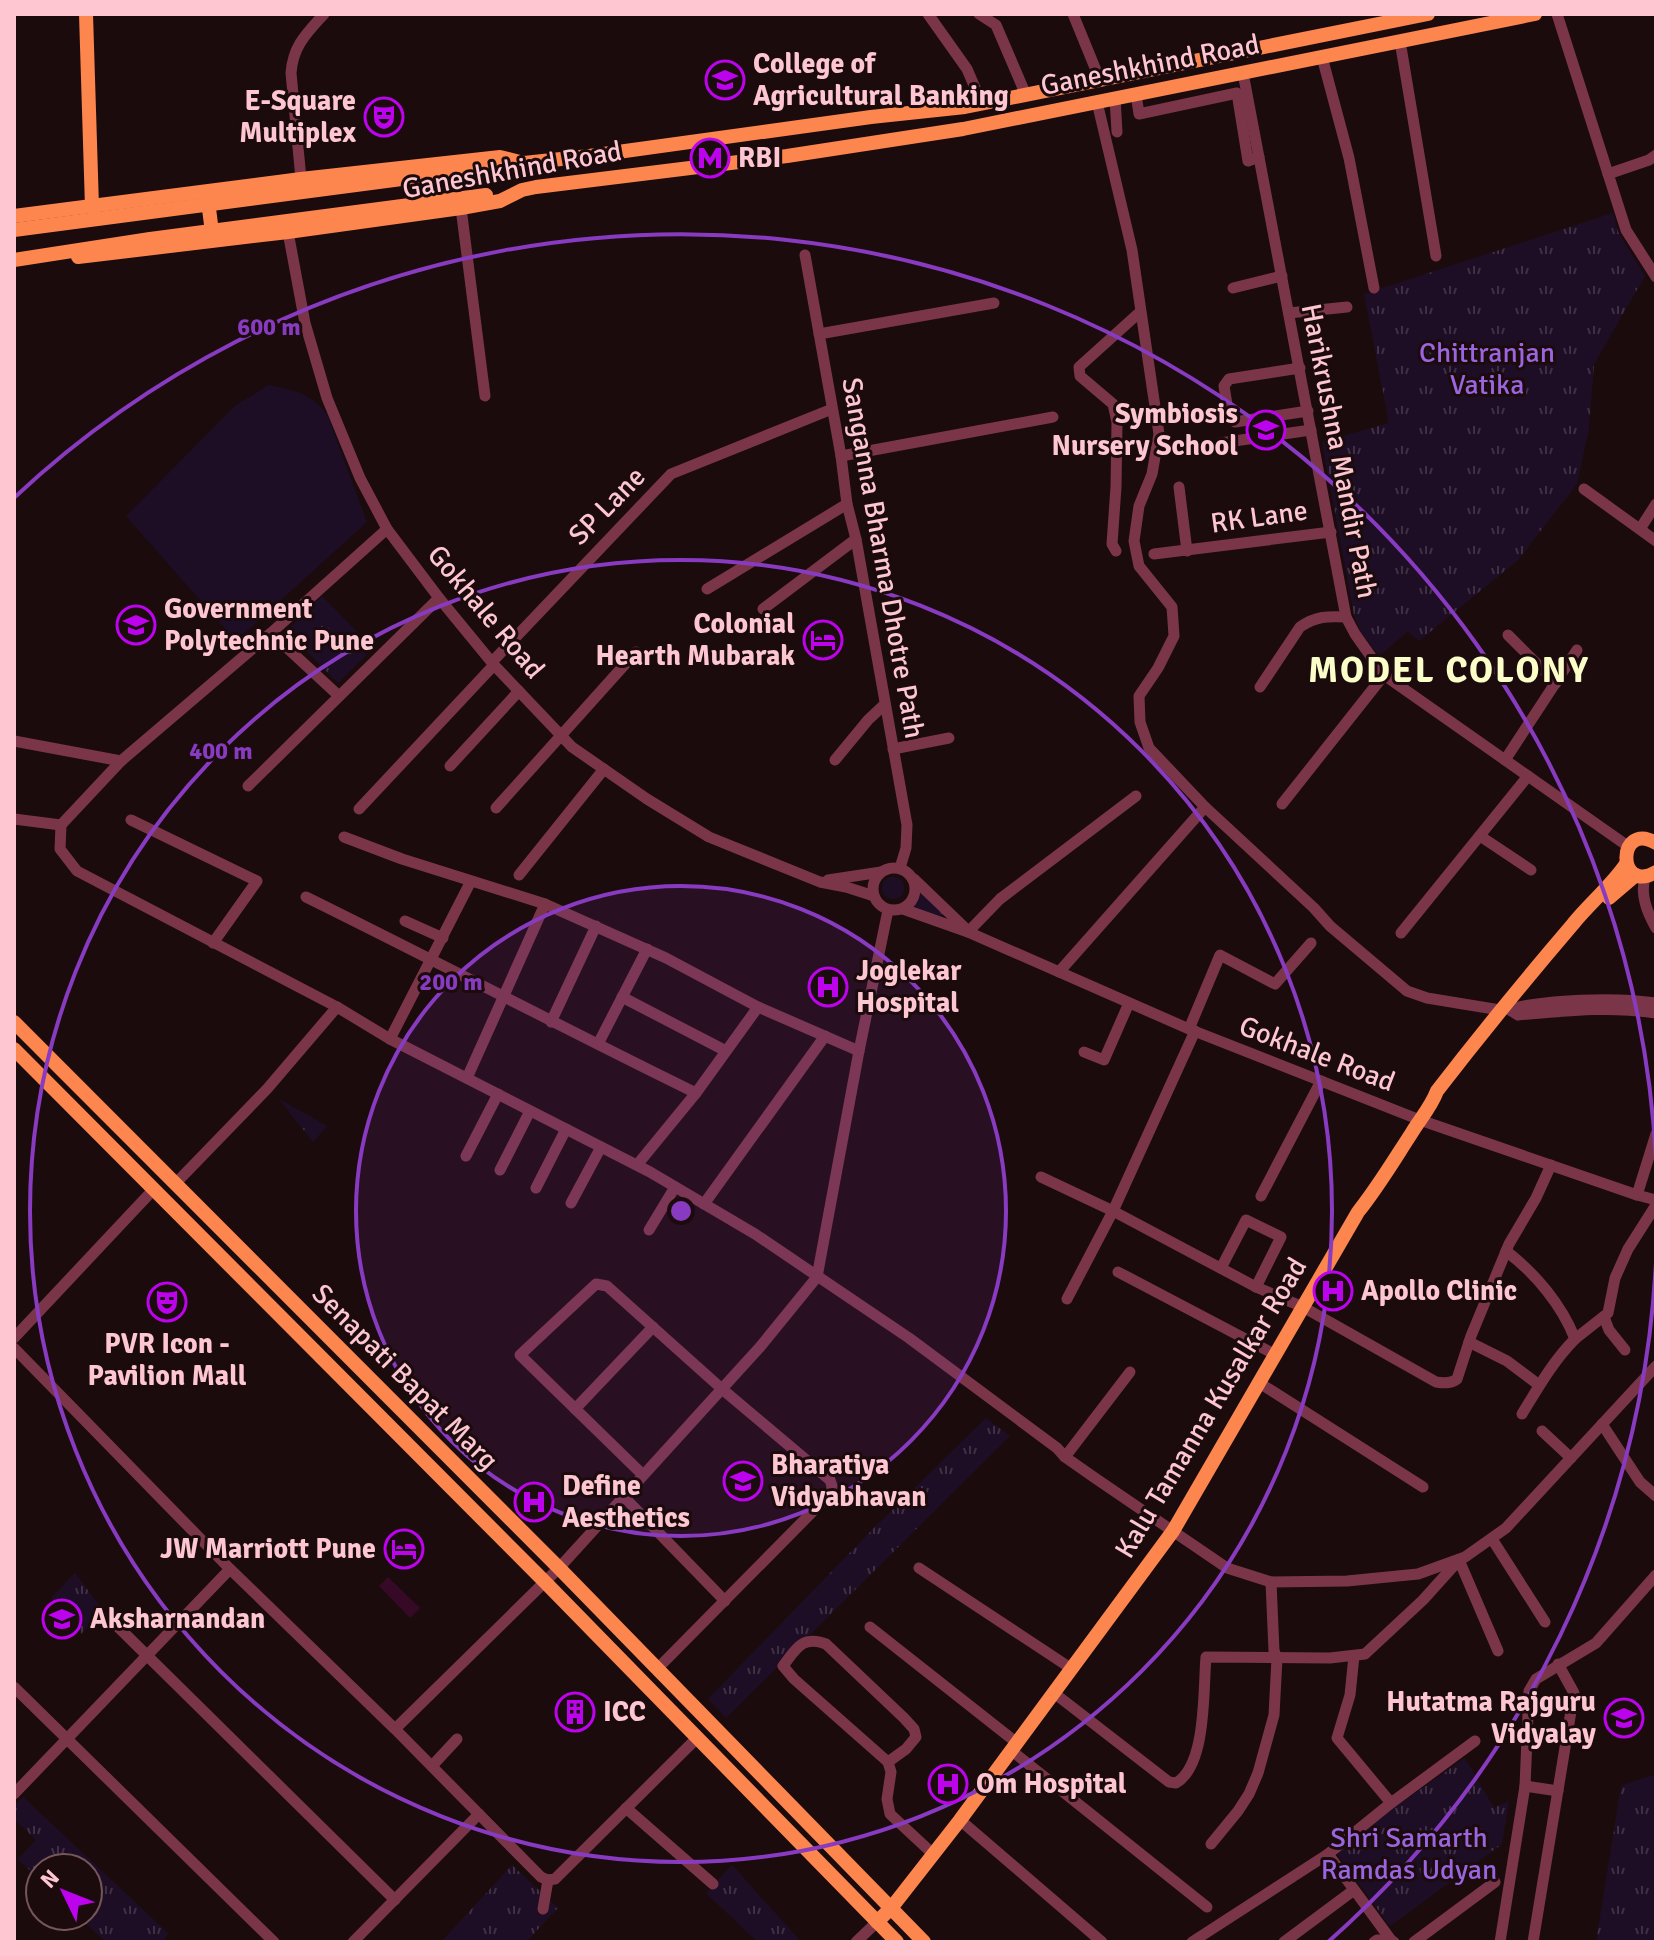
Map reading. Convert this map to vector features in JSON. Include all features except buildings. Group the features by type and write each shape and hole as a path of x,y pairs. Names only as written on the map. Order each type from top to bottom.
{"main road":[{"path":"86,14 92,207"},
{"name":"Ganeshkhind Road","path":"14,216 500,157 524,163 589,156 965,107 1428,14"},
{"name":"Ganeshkhind Road","path":"14,267 461,208 500,201 522,190 819,152 969,128 1535,14"},
{"path":"965,107 969,128"},
{"path":"14,230 524,163"},
{"path":"14,260 522,190"},
{"path":"207,192 213,241"},
{"path":"1641,872 1625,855 1629,847 1640,839 1654,838"},
{"name":"Kalu Tamanna Kusalkar Road","path":"892,1907 1173,1531 1358,1212 1377,1189 1432,1103 1443,1095 1505,1010 1591,915 1641,872"},
{"name":"Senapati Bapat Marg","path":"14,1022 559,1568 924,1942"},
{"name":"Senapati Bapat Marg","path":"14,1049 545,1582 897,1942"},
{"path":"877,1922 892,1907"}],"street":[{"path":"301,179 292,63 296,49 324,14"},
{"path":"928,14 967,69 982,104"},
{"path":"979,14 996,25 1026,95"},
{"path":"1073,14 1100,80"},
{"path":"1557,14 1626,230 1656,277"},
{"path":"1400,41 1436,256"},
{"path":"1322,57 1349,158 1374,288"},
{"name":"Harikrushna Mandir Path","path":"1243,73 1346,617 1384,675 1629,847"},
{"path":"1136,94 1139,114 1237,93 1248,161 1259,157"},
{"path":"1115,98 1117,132"},
{"path":"1097,102 1132,250 1159,434 1152,474 1139,506 1134,541 1139,566 1172,607 1174,636 1139,696 1140,722 1149,748 1205,807 1330,926 1407,991 1427,998 1505,1010 1518,1015 1591,1008 1623,1008 1656,1013"},
{"path":"1608,174 1656,155"},
{"path":"461,208 485,396"},
{"name":"Gokhale Road","path":"288,232 305,323 327,398 360,478 387,529 493,663 572,747 709,837 820,882 874,896"},
{"name":"Sanganna Bharma Dhotre Path","path":"805,255 847,504 856,539 907,825 906,848 900,868"},
{"path":"1233,288 1282,276"},
{"path":"819,334 994,303"},
{"path":"1289,313 1347,307"},
{"path":"1116,551 1112,544 1117,422 1113,404 1080,376 1079,367 1140,312"},
{"path":"1300,368 1229,379 1224,386 1229,417 1235,422 1308,411"},
{"name":"SP Lane","path":"359,809 671,474 832,409"},
{"path":"841,456 1053,417"},
{"path":"1220,443 1311,430"},
{"path":"1179,487 1190,550"},
{"path":"1584,489 1656,541"},
{"path":"707,589 847,504"},
{"path":"1640,529 1656,504"},
{"path":"387,529 121,761 61,825 60,849 77,871 337,1007 390,1039 637,1165 755,1234 909,1338 1065,1457 1227,1568 1271,1582 1347,1581 1418,1574 1465,1557 1506,1528 1656,1366"},
{"name":"RK Lane","path":"1154,554 1331,532"},
{"path":"763,609 856,539"},
{"path":"248,786 439,598"},
{"path":"1260,687 1300,627 1322,616 1346,617"},
{"path":"271,633 339,696"},
{"path":"1508,635 1556,683"},
{"path":"1505,760 1577,650"},
{"path":"496,808 636,652"},
{"path":"1282,804 1384,675"},
{"path":"450,766 519,691"},
{"path":"835,760 885,704"},
{"path":"893,749 949,738"},
{"path":"14,741 121,761"},
{"path":"519,875 604,769"},
{"path":"1401,933 1528,776"},
{"path":"820,882 900,868 968,932 1000,899 1136,796"},
{"path":"1059,972 1205,807"},
{"path":"14,819 61,825"},
{"path":"131,820 257,881 213,943"},
{"path":"1480,836 1531,870"},
{"path":"344,837 402,859 545,904 647,949 758,1007 859,1051"},
{"path":"881,872 873,883 874,896 888,910 903,909 914,899 916,891 912,877"},
{"path":"1641,872 1643,894 1656,928"},
{"path":"390,1039 471,881"},
{"path":"306,897 696,1093"},
{"path":"467,1078 545,904"},
{"name":"Gokhale Road","path":"903,909 968,932 1192,1030 1420,1120 1656,1203"},
{"path":"395,1729 559,1568 760,1347 817,1277 888,910"},
{"path":"405,921 443,938"},
{"path":"551,1022 596,926"},
{"path":"1067,1299 1113,1211 1192,1030 1220,955 1275,984 1311,943"},
{"path":"598,1044 647,949"},
{"path":"622,997 726,1051"},
{"path":"1505,1010 1522,1005 1590,999 1656,1003"},
{"path":"1084,1052 1104,1060 1129,1003"},
{"path":"175,1184 267,1089 337,1007"},
{"path":"637,1165 696,1093 758,1007"},
{"path":"704,1204 825,1036"},
{"path":"1261,1196 1321,1081"},
{"path":"466,1156 498,1094"},
{"path":"500,1170 530,1111"},
{"path":"536,1188 566,1129"},
{"path":"1637,1195 1656,1134"},
{"path":"571,1203 601,1147"},
{"path":"1041,1177 1113,1211 1256,1287 1303,1307 1436,1382 1449,1383 1457,1379 1506,1251 1551,1165"},
{"path":"649,1230 675,1187"},
{"path":"14,1338 153,1190"},
{"path":"1522,1414 1563,1351 1608,1313 1615,1278 1628,1249 1656,1203"},
{"path":"1221,1268 1246,1220 1281,1237 1256,1287"},
{"path":"1506,1251 1550,1296 1568,1322 1575,1339"},
{"path":"1118,1272 1274,1354"},
{"path":"643,1475 520,1355 596,1284 607,1286 830,1480 832,1486 831,1493 663,1663"},
{"path":"1604,1317 1609,1330 1625,1350"},
{"path":"575,1409 653,1327"},
{"path":"1469,1342 1507,1361 1539,1385"},
{"path":"14,1348 230,1569 395,1729 541,1877 555,1879 697,1738"},
{"path":"1065,1457 1130,1372"},
{"path":"1258,1382 1423,1487"},
{"path":"1602,1424 1640,1482 1656,1496"},
{"path":"1542,1431 1571,1458"},
{"path":"624,1497 725,1601"},
{"path":"1492,1539 1545,1622"},
{"path":"1459,1560 1498,1651"},
{"path":"1054,1693 1169,1782 1176,1783 1184,1778 1192,1764 1199,1738 1206,1657 1365,1654 1423,1600 1459,1560"},
{"path":"919,1568 1072,1669"},
{"path":"14,1794 230,1569"},
{"path":"1500,1942 1525,1786 1529,1691 1536,1679 1596,1643 1656,1575"},
{"path":"1211,1844 1249,1794 1274,1715 1277,1658 1274,1651 1271,1582"},
{"path":"109,1618 395,1900"},
{"path":"870,1627 1207,1907"},
{"path":"888,1762 916,1737 914,1729 826,1644 808,1640 797,1647 783,1666 888,1762 891,1772 887,1799 890,1814 933,1854"},
{"path":"1354,1656 1350,1695 1337,1738 1391,1803"},
{"path":"1533,1942 1574,1693 1558,1664"},
{"path":"14,1687 274,1942"},
{"path":"432,1766 457,1739"},
{"path":"1192,1942 1328,1854 1475,1741"},
{"path":"1525,1786 1558,1791"},
{"path":"626,1808 713,1884"},
{"path":"353,1942 479,1814"},
{"path":"960,1820 1102,1942"},
{"path":"1328,1854 1392,1941"},
{"path":"543,1909 548,1880"},
{"path":"1414,1942 1495,1882"},
{"path":"1284,1942 1354,1890"},
{"path":"856,1942 877,1922"},
{"path":"1374,1942 1392,1941"}],"green space":[{"name":"Chittranjan Vatika","path":"1613,213 1618,232 1645,276 1594,364 1589,428 1577,484 1518,560 1419,641 1408,631 1379,656 1361,632 1354,615 1322,442 1389,423 1364,294"},
{"path":"269,385 301,394 327,414 367,522 236,641 126,516 236,405"},
{"path":"322,596 373,648 338,683 287,631"},
{"path":"893,877 901,880 904,888 901,896 893,899 885,896 882,888 885,880"},
{"path":"920,891 944,915 943,916 912,909"},
{"path":"279,1099 327,1126 313,1142"},
{"path":"986,1418 1010,1436 726,1718 708,1699"},
{"path":"75,1573 103,1610 81,1634 51,1598"},
{"name":"Shri Samarth Ramdas Udyan","path":"1465,1758 1494,1808 1509,1801 1502,1844 1390,1926 1334,1850"},
{"path":"1656,1774 1656,1942 1596,1942 1621,1786"},
{"path":"23,1797 82,1852 25,1852 36,1840 14,1819 14,1806"},
{"path":"512,1865 558,1908 526,1942 441,1942"},
{"path":"732,1865 801,1942 758,1942 706,1893"},
{"path":"104,1873 169,1934 161,1942 106,1942 95,1932 104,1932"}],"shaded area":[{"path":"388,1577 420,1608 410,1618 379,1586"}],"place":[{"name":"College of Agricultural Banking","path":"725,80"},
{"name":"E-Square Multiplex","path":"384,117"},
{"name":"RBI","path":"710,158"},
{"name":"Symbiosis Nursery School","path":"1266,430"},
{"name":"Government Polytechnic Pune","path":"136,625"},
{"name":"Colonial Hearth Mubarak","path":"823,640"},
{"name":"Joglekar Hospital","path":"828,987"},
{"name":"Apollo Clinic","path":"1333,1291"},
{"name":"PVR Icon - Pavilion Mall","path":"167,1302"},
{"name":"Bharatiya Vidyabhavan","path":"743,1481"},
{"name":"Define Aesthetics","path":"534,1502"},
{"name":"JW Marriott Pune","path":"404,1549"},
{"name":"Aksharnandan","path":"62,1619"},
{"name":"ICC","path":"575,1712"},
{"name":"Hutatma Rajguru Vidyalay","path":"1624,1718"},
{"name":"Om Hospital","path":"948,1784"}],"district":[{"name":"MODEL COLONY","path":"1449,670"}]}
